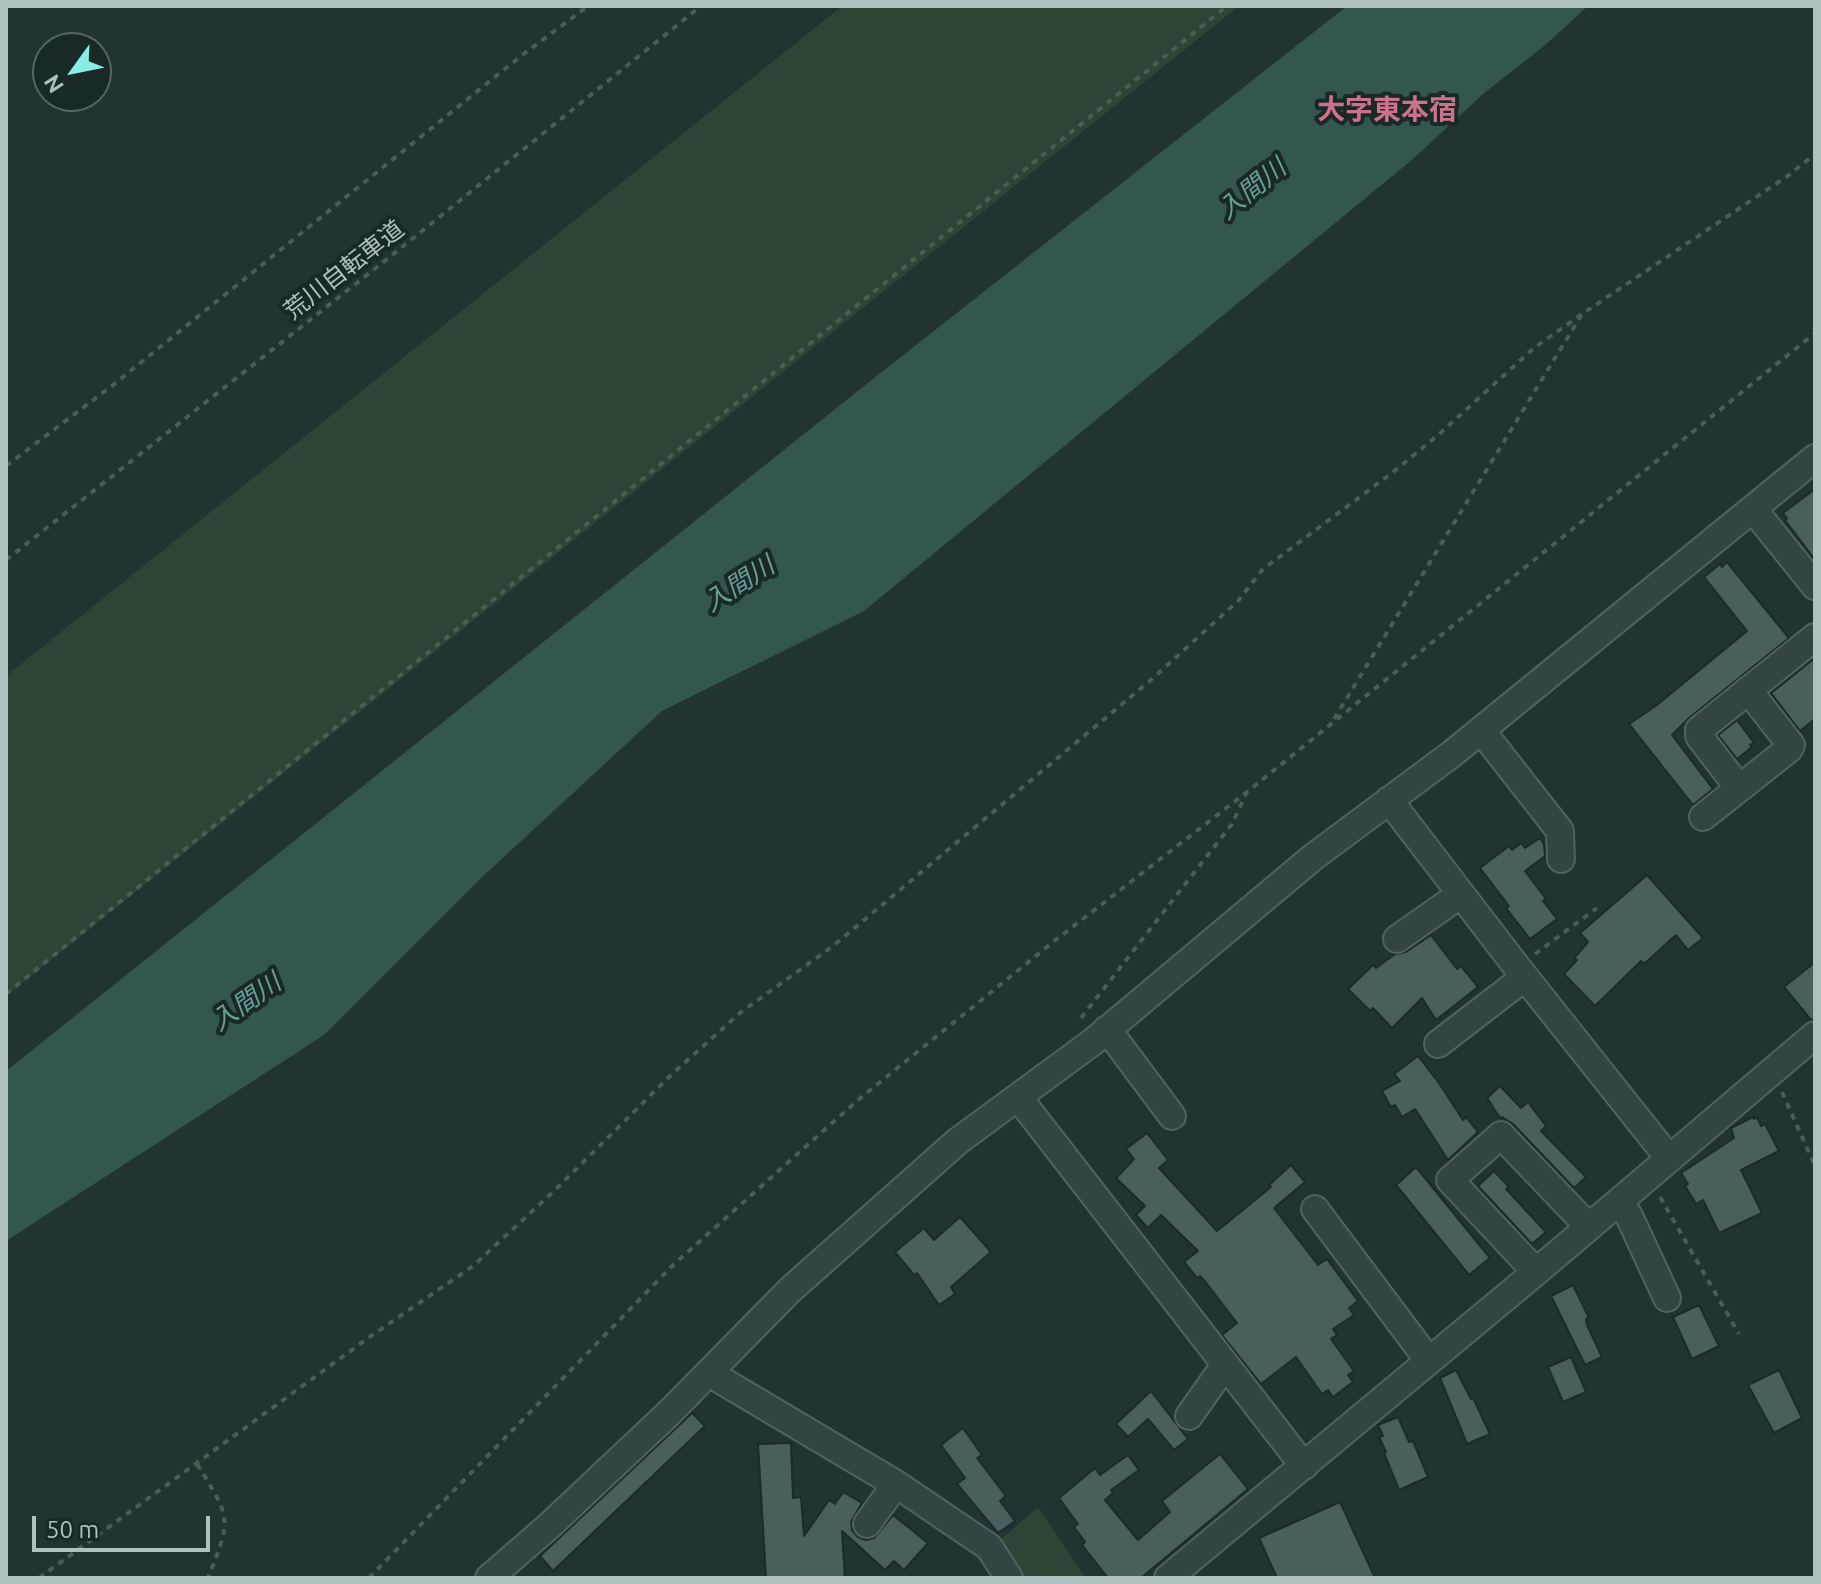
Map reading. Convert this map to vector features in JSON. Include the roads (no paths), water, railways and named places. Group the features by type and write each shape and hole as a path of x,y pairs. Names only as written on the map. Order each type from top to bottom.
{"street":[{"path":"489,1578 549,1526 801,1280 958,1141 1107,1029 1312,858 1481,730 1815,458"},
{"path":"1753,509 1815,586"},
{"path":"1739,788 1699,736 1699,730 1815,637"},
{"path":"1703,817 1791,745 1748,690"},
{"path":"1481,730 1560,831 1561,859"},
{"path":"1389,800 1668,1157"},
{"path":"1397,939 1461,894"},
{"path":"1438,1044 1521,972"},
{"path":"1107,1029 1172,1116"},
{"path":"1168,1578 1620,1202 1668,1157 1815,1035"},
{"path":"1018,1097 1304,1466"},
{"path":"1536,1272 1450,1180 1501,1135 1589,1227"},
{"path":"1620,1202 1667,1298"},
{"path":"1315,1209 1429,1361"},
{"path":"1189,1416 1225,1365"},
{"path":"709,1373 896,1484 989,1547 1009,1578"},
{"path":"867,1524 896,1484"}],"water":[{"name":"入間川","path":"1347,6 1588,6 1483,94 1413,159 864,611 662,711 480,879 324,1035 6,1241 6,1071 869,382"}],"district":[{"name":"大字東本宿","path":"1387,110"}]}
